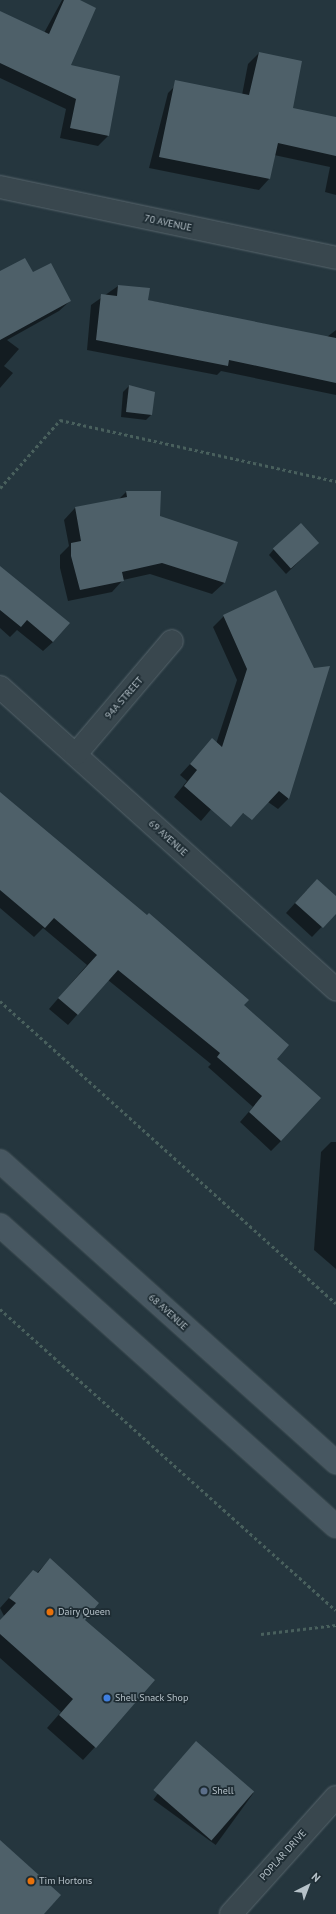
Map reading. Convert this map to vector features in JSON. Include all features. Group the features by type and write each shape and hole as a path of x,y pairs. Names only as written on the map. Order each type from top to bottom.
{"main road":[{"name":"68 AVENUE","path":"0,1161 336,1463"},
{"path":"0,1225 336,1526"}],"street":[{"name":"70 AVENUE","path":"0,187 336,258"},
{"name":"94A STREET","path":"76,754 172,642"},
{"name":"69 AVENUE","path":"0,687 336,990"},
{"name":"POPLAR DRIVE","path":"231,1914 336,1797"}],"path":[{"path":"0,488 60,420 336,481"},
{"path":"0,1002 336,1304"},
{"path":"0,1309 336,1610"},
{"path":"260,1634 336,1625"}],"building":[{"path":"64,0 80,0 96,8 71,65 120,76 109,136 70,128 76,99 0,63 0,11 49,34"},
{"path":"259,52 302,61 293,108 336,117 336,156 278,143 270,179 159,157 175,80 249,95"},
{"path":"25,258 33,272 51,263 71,301 0,340 0,271"},
{"path":"118,285 150,288 148,300 336,338 336,383 229,360 228,366 96,340 101,294 117,296"},
{"path":"129,385 155,392 152,415 126,412"},
{"path":"126,491 161,491 160,516 238,542 225,583 162,563 122,572 124,581 80,590 71,556 71,543 81,541 75,507 127,497"},
{"path":"301,523 319,543 291,568 273,548"},
{"path":"0,566 70,623 53,642 27,620 21,627 0,610"},
{"path":"276,590 314,668 330,666 289,799 279,791 252,820 243,813 231,827 184,786 197,770 190,764 212,738 222,747 247,669 223,615"},
{"path":"0,792 147,915 149,913 249,1000 244,1005 289,1045 277,1059 321,1098 281,1141 249,1112 262,1096 217,1057 220,1053 118,970 78,1015 58,998 97,955 54,918 45,928 0,890"},
{"path":"317,879 336,896 336,914 323,928 295,903"},
{"path":"50,1558 99,1603 85,1620 155,1680 96,1748 59,1715 73,1699 0,1634 0,1620 16,1603 9,1598 33,1570 38,1573"},
{"name":"Shell","path":"196,1741 254,1792 211,1841 153,1790"},
{"name":"Tim Hortons","path":"0,1840 61,1895 44,1914 0,1914"}],"place":[{"name":"Dairy Queen","path":"50,1612"},
{"name":"Shell Snack Shop","path":"107,1698"},
{"name":"Shell","path":"204,1791"},
{"name":"Tim Hortons","path":"31,1881"}]}
